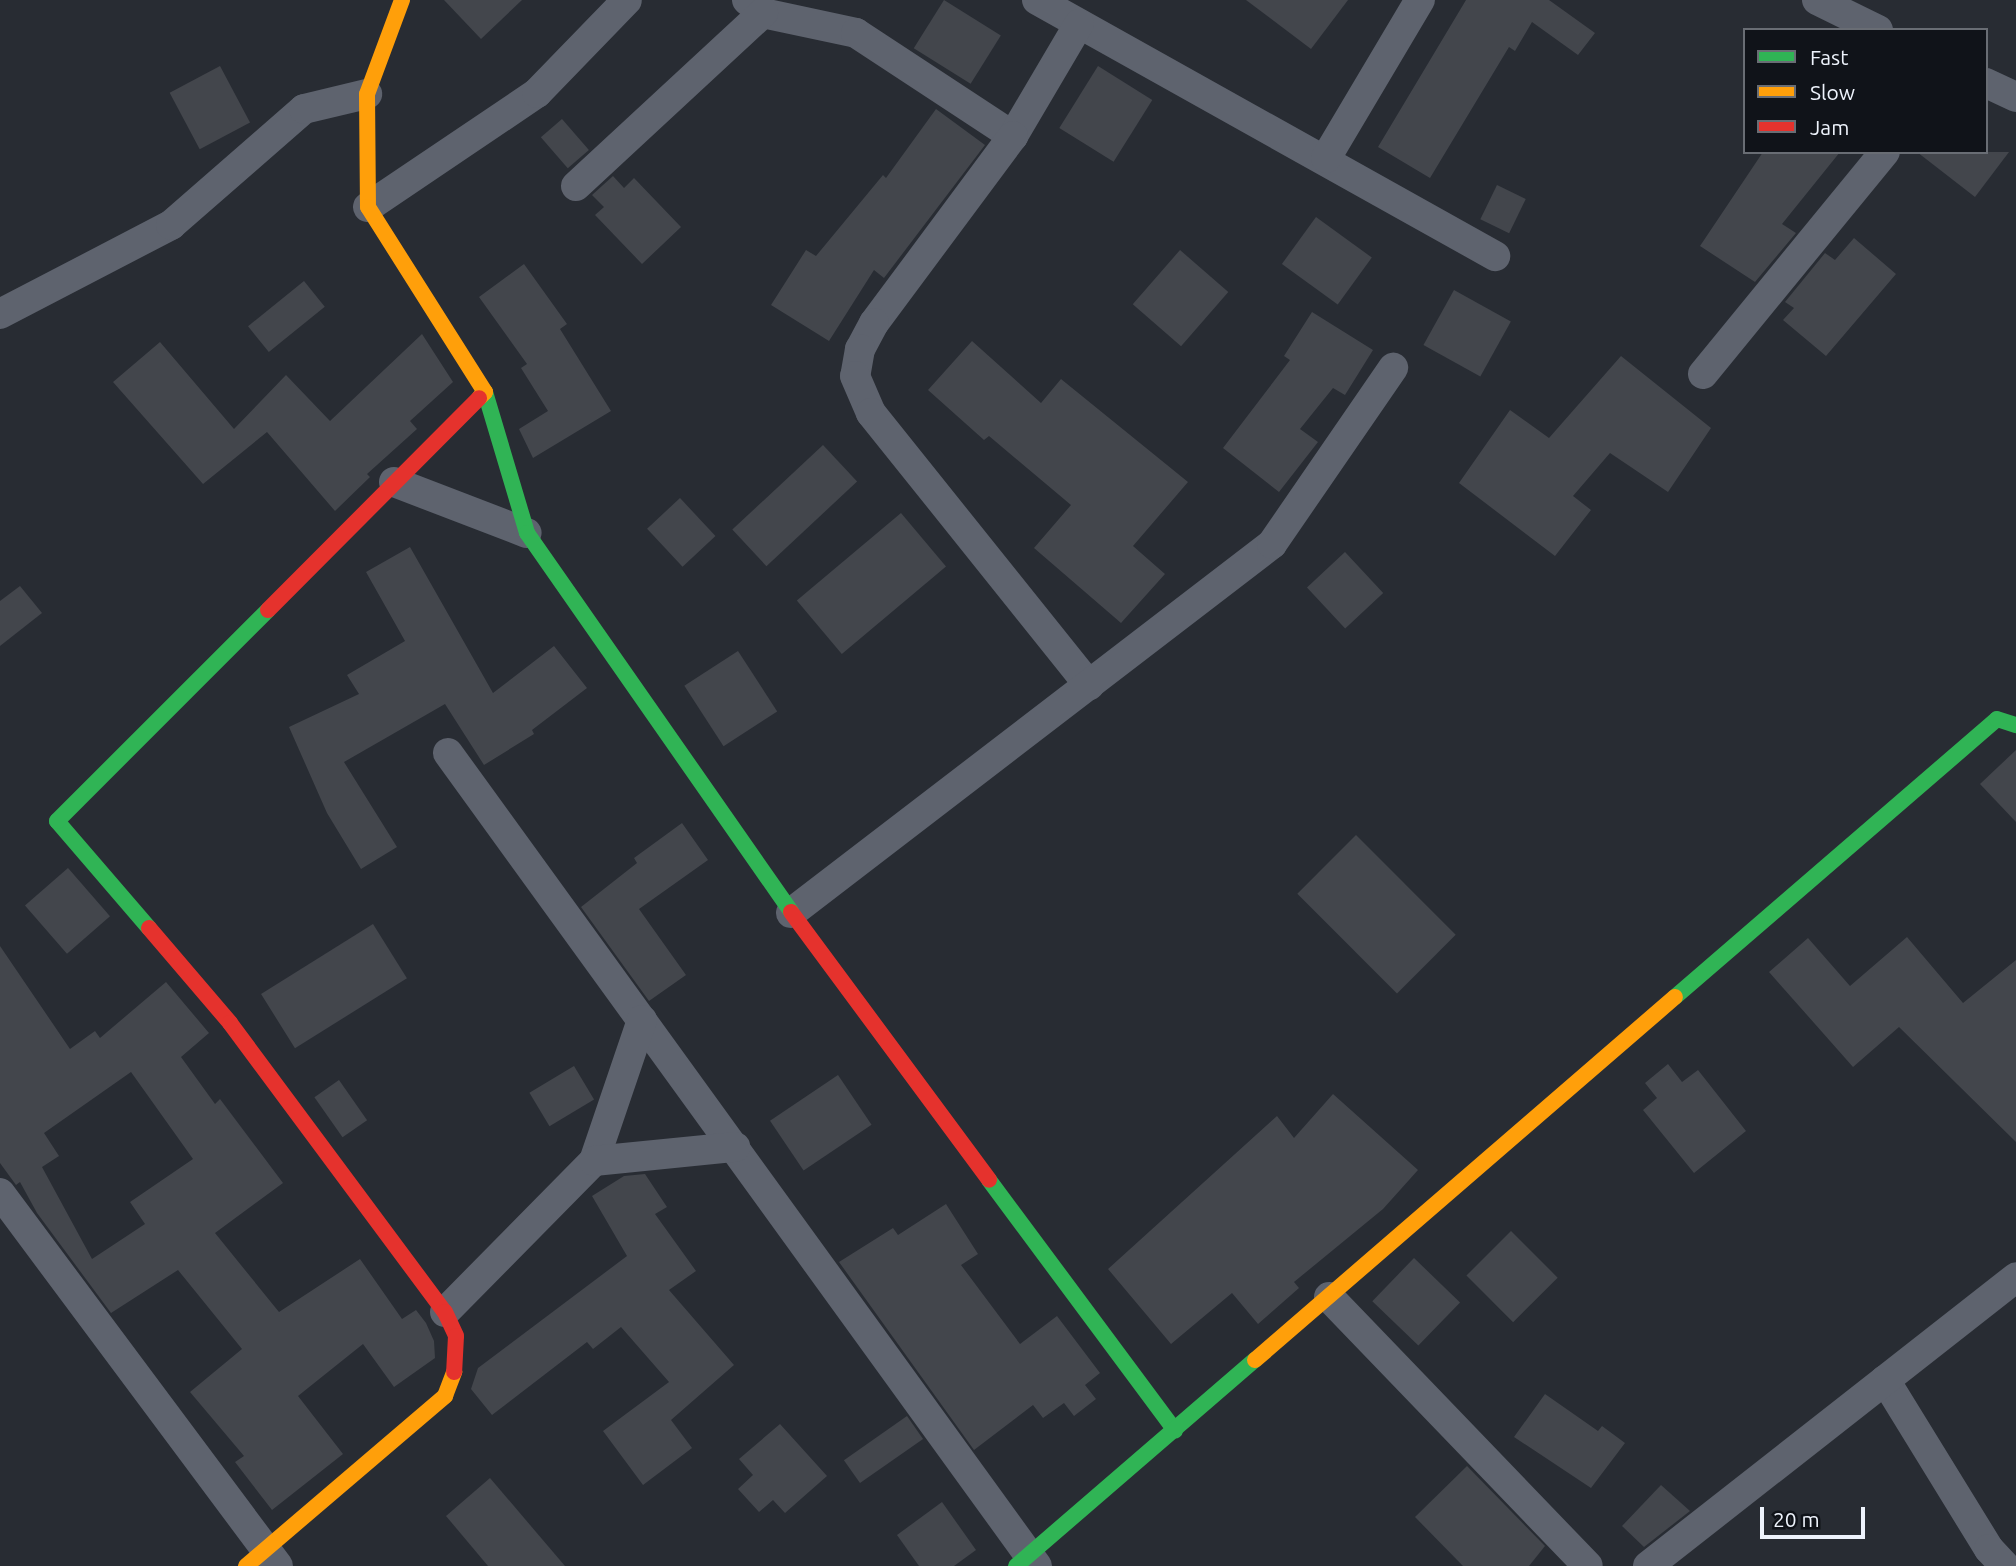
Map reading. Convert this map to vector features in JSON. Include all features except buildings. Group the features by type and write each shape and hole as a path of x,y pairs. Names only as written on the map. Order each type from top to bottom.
{"street":[{"path":"402,0 367,94 368,208 485,392 527,533 791,913 1175,1430"},
{"path":"368,208 537,93 627,0"},
{"path":"1037,0 1326,158 1495,256"},
{"path":"1326,158 1420,0"},
{"path":"1817,0 1874,28"},
{"path":"576,186 755,6 856,33 1013,136"},
{"path":"1079,24 1013,136 874,323 860,349 855,376 871,413 1089,685"},
{"path":"1988,84 2016,97"},
{"path":"0,314 172,225 304,109 367,94"},
{"path":"1703,374 1883,154"},
{"path":"791,913 1272,544 1393,368"},
{"path":"0,1193 264,1561 445,1396 457,1364 456,1336 445,1312 230,1023 57,821 485,392"},
{"path":"394,482 527,533"},
{"path":"448,753 735,1147 1028,1562 1175,1430 1997,719 2016,725"},
{"path":"445,1312 594,1161 642,1020"},
{"path":"594,1161 735,1147"},
{"path":"1648,1566 2016,1277"},
{"path":"1329,1297 1588,1566"},
{"path":"1885,1380 1989,1549 2006,1566"}],"traffic: fast":[{"path":"485,392 527,533 791,912"},
{"path":"149,928 57,821 268,610"},
{"path":"1675,997 1997,719 2016,725"},
{"path":"989,1180 1175,1430"},
{"path":"1016,1566 1255,1360"}],"traffic: slow":[{"path":"402,0 367,94 368,207 485,392 479,398"},
{"path":"1255,1360 1675,997"},
{"path":"246,1566 445,1396 454,1372"}],"traffic: jam":[{"path":"268,610 479,398"},
{"path":"791,912 989,1180"},
{"path":"149,928 230,1023 445,1312 456,1336 454,1372"}]}
